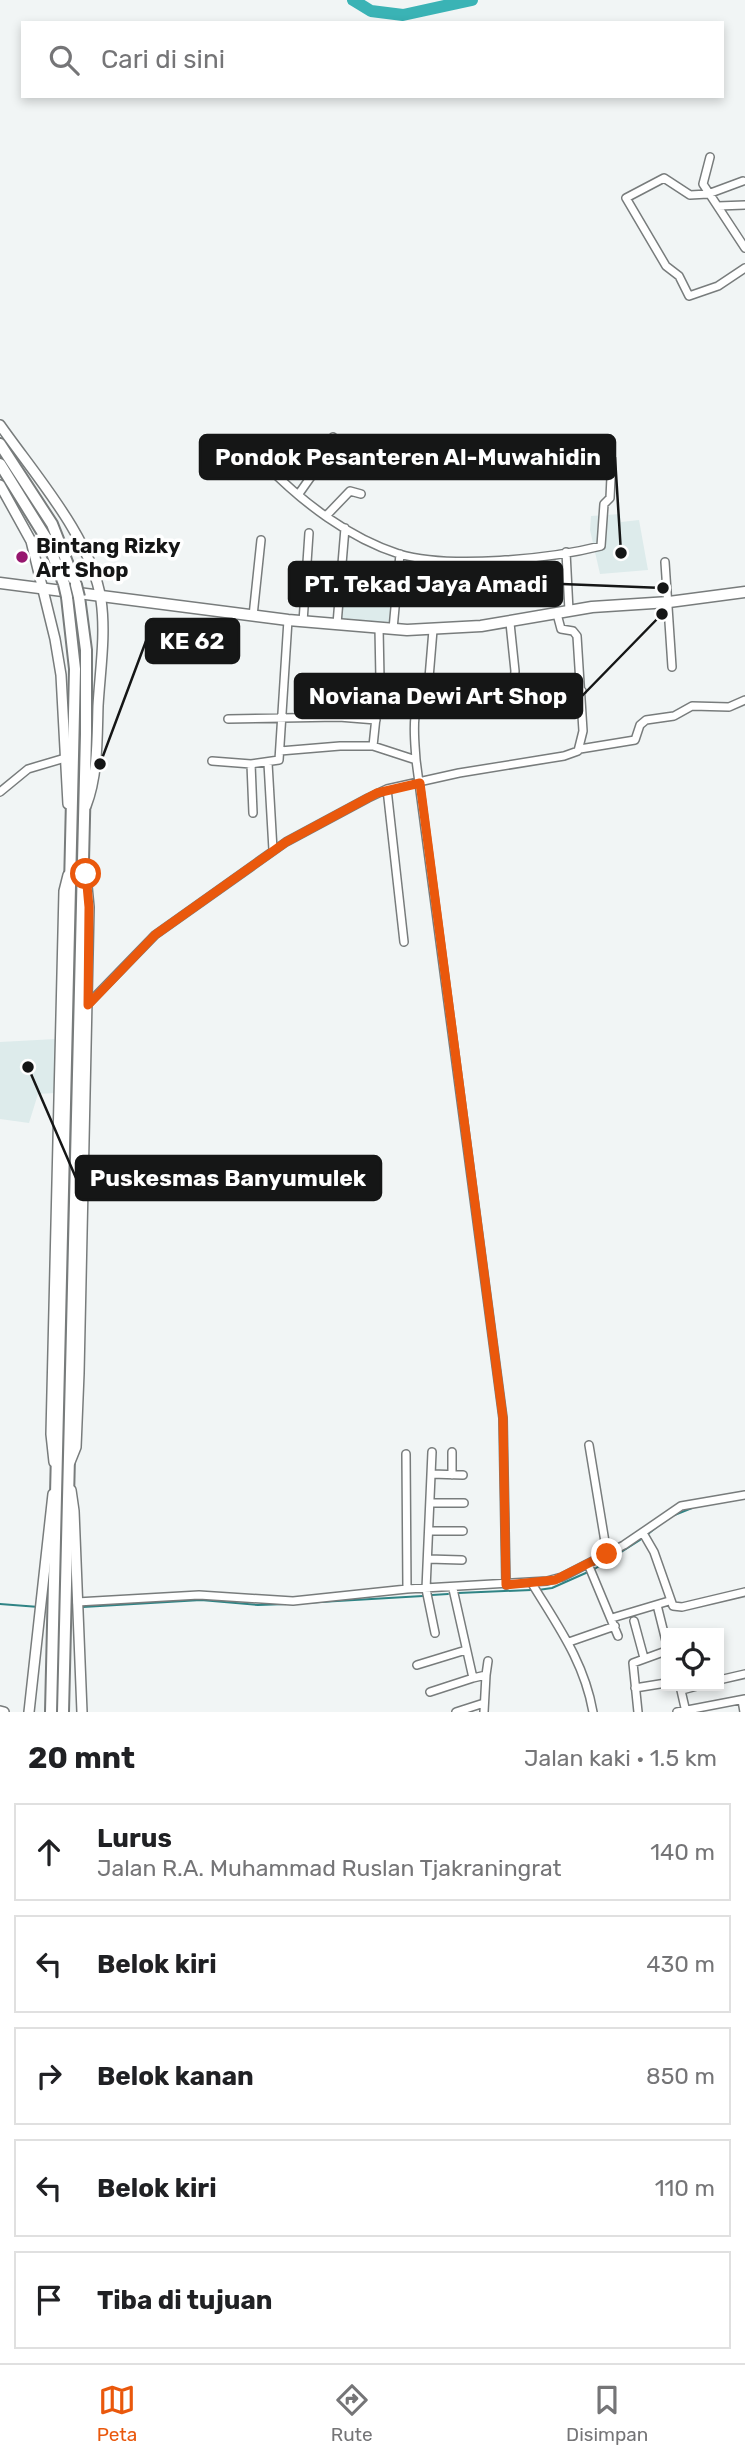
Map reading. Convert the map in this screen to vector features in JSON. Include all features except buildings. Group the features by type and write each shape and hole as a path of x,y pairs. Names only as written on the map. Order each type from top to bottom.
{"highway":[{"path":"0,444 52,524 76,585 73,597 75,661 57,1466 62,1482 67,1607 62,1712"},
{"path":"0,464 46,538 64,584 73,597 86,650 69,1464 62,1482"},
{"path":"51,1712 67,1607"}],"main road":[{"path":"0,583 303,622 433,630 510,623 604,605 669,602 745,592"},
{"path":"723,596 745,586"}],"street":[{"path":"710,157 703,177 708,194 745,248"},
{"path":"743,181 708,194 691,195 664,178 626,198 666,266 678,275 689,296 718,286 745,268"},
{"path":"718,206 745,205"},
{"path":"0,425 75,534 89,559 101,598 102,657 96,749 93,785 84,812"},
{"path":"298,495 328,453 333,437"},
{"path":"266,465 298,495 345,528 401,554 441,559 534,558 602,545 604,504 610,498 611,477"},
{"path":"0,485 31,541 44,589 61,675 71,817"},
{"path":"326,516 349,491 361,494"},
{"path":"337,624 345,528"},
{"path":"303,622 309,533"},
{"path":"253,616 261,540"},
{"path":"566,552 569,611"},
{"path":"393,629 401,554"},
{"path":"665,562 672,667"},
{"path":"557,614 561,629 576,633 582,691 580,749"},
{"path":"212,761 251,764 279,760 288,620"},
{"path":"380,679 428,690 505,698 514,696 510,623"},
{"path":"373,747 380,679 379,628"},
{"path":"433,630 428,690 418,704 416,760 503,1418 506,1585"},
{"path":"515,685 582,691"},
{"path":"88,1005 155,935 273,850 387,789 459,773 564,756 580,749 632,741 646,720 674,716 697,705 729,707 745,700"},
{"path":"228,719 339,717 376,720"},
{"path":"280,751 373,747 416,760"},
{"path":"0,792 28,769 65,758"},
{"path":"268,763 273,850"},
{"path":"251,764 253,813"},
{"path":"387,789 404,942"},
{"path":"69,1464 76,1441 88,1005 89,907 83,867"},
{"path":"589,1445 607,1554"},
{"path":"432,1452 426,1589 435,1633"},
{"path":"452,1452 452,1475"},
{"path":"406,1454 407,1589"},
{"path":"431,1475 463,1475"},
{"path":"29,1712 50,1506 62,1482"},
{"path":"82,1712 67,1607 199,1595 293,1601 407,1589 453,1589 555,1580 590,1568 681,1506 744,1499"},
{"path":"430,1503 464,1503"},
{"path":"429,1531 463,1531"},
{"path":"643,1532 654,1552 669,1601 680,1607 745,1592"},
{"path":"428,1559 462,1560"},
{"path":"590,1568 618,1636"},
{"path":"531,1583 569,1642 585,1678 593,1712"},
{"path":"453,1589 473,1678"},
{"path":"569,1642 669,1601"},
{"path":"657,1605 663,1628"},
{"path":"634,1621 643,1658"},
{"path":"417,1665 466,1650"},
{"path":"638,1712 633,1663 661,1653"},
{"path":"484,1712 488,1661"},
{"path":"724,1680 745,1674"},
{"path":"430,1692 486,1675"},
{"path":"635,1688 661,1684"},
{"path":"681,1691 683,1712 715,1709 743,1700 744,1712"},
{"path":"456,1712 484,1703"}],"shaded area":[{"path":"620,514 621,522 639,520 648,570 600,574 590,530 591,516"},
{"path":"346,575 399,581 394,625 341,620"},
{"path":"56,1039 55,1093 38,1094 29,1123 0,1119 0,1042"}],"waterway":[{"path":"353,0 371,11 403,15 472,0"},
{"path":"672,1516 692,1508"},
{"path":"648,1534 659,1525"},
{"path":"593,1570 640,1540"},
{"path":"538,1590 552,1588 588,1572"},
{"path":"458,1593 531,1590"},
{"path":"432,1595 448,1594"},
{"path":"303,1603 423,1596"},
{"path":"83,1607 201,1600 258,1605 287,1604"},
{"path":"0,1604 39,1607"}],"place":[{"name":"Pondok Pesanteren Al-Muwahidin","path":"621,553"},
{"name":"Bintang Rizky Art Shop","path":"22,557"},
{"name":"PT. Tekad Jaya Amadi","path":"663,588"},
{"name":"Noviana Dewi Art Shop","path":"662,614"},
{"name":"KE 62","path":"100,764"},
{"name":"Puskesmas Banyumulek","path":"28,1067"}],"route":[{"path":"86,874 89,907 88,1005 155,935 286,842 377,793 420,783 506,1441 506,1585 555,1580 607,1554"}]}
